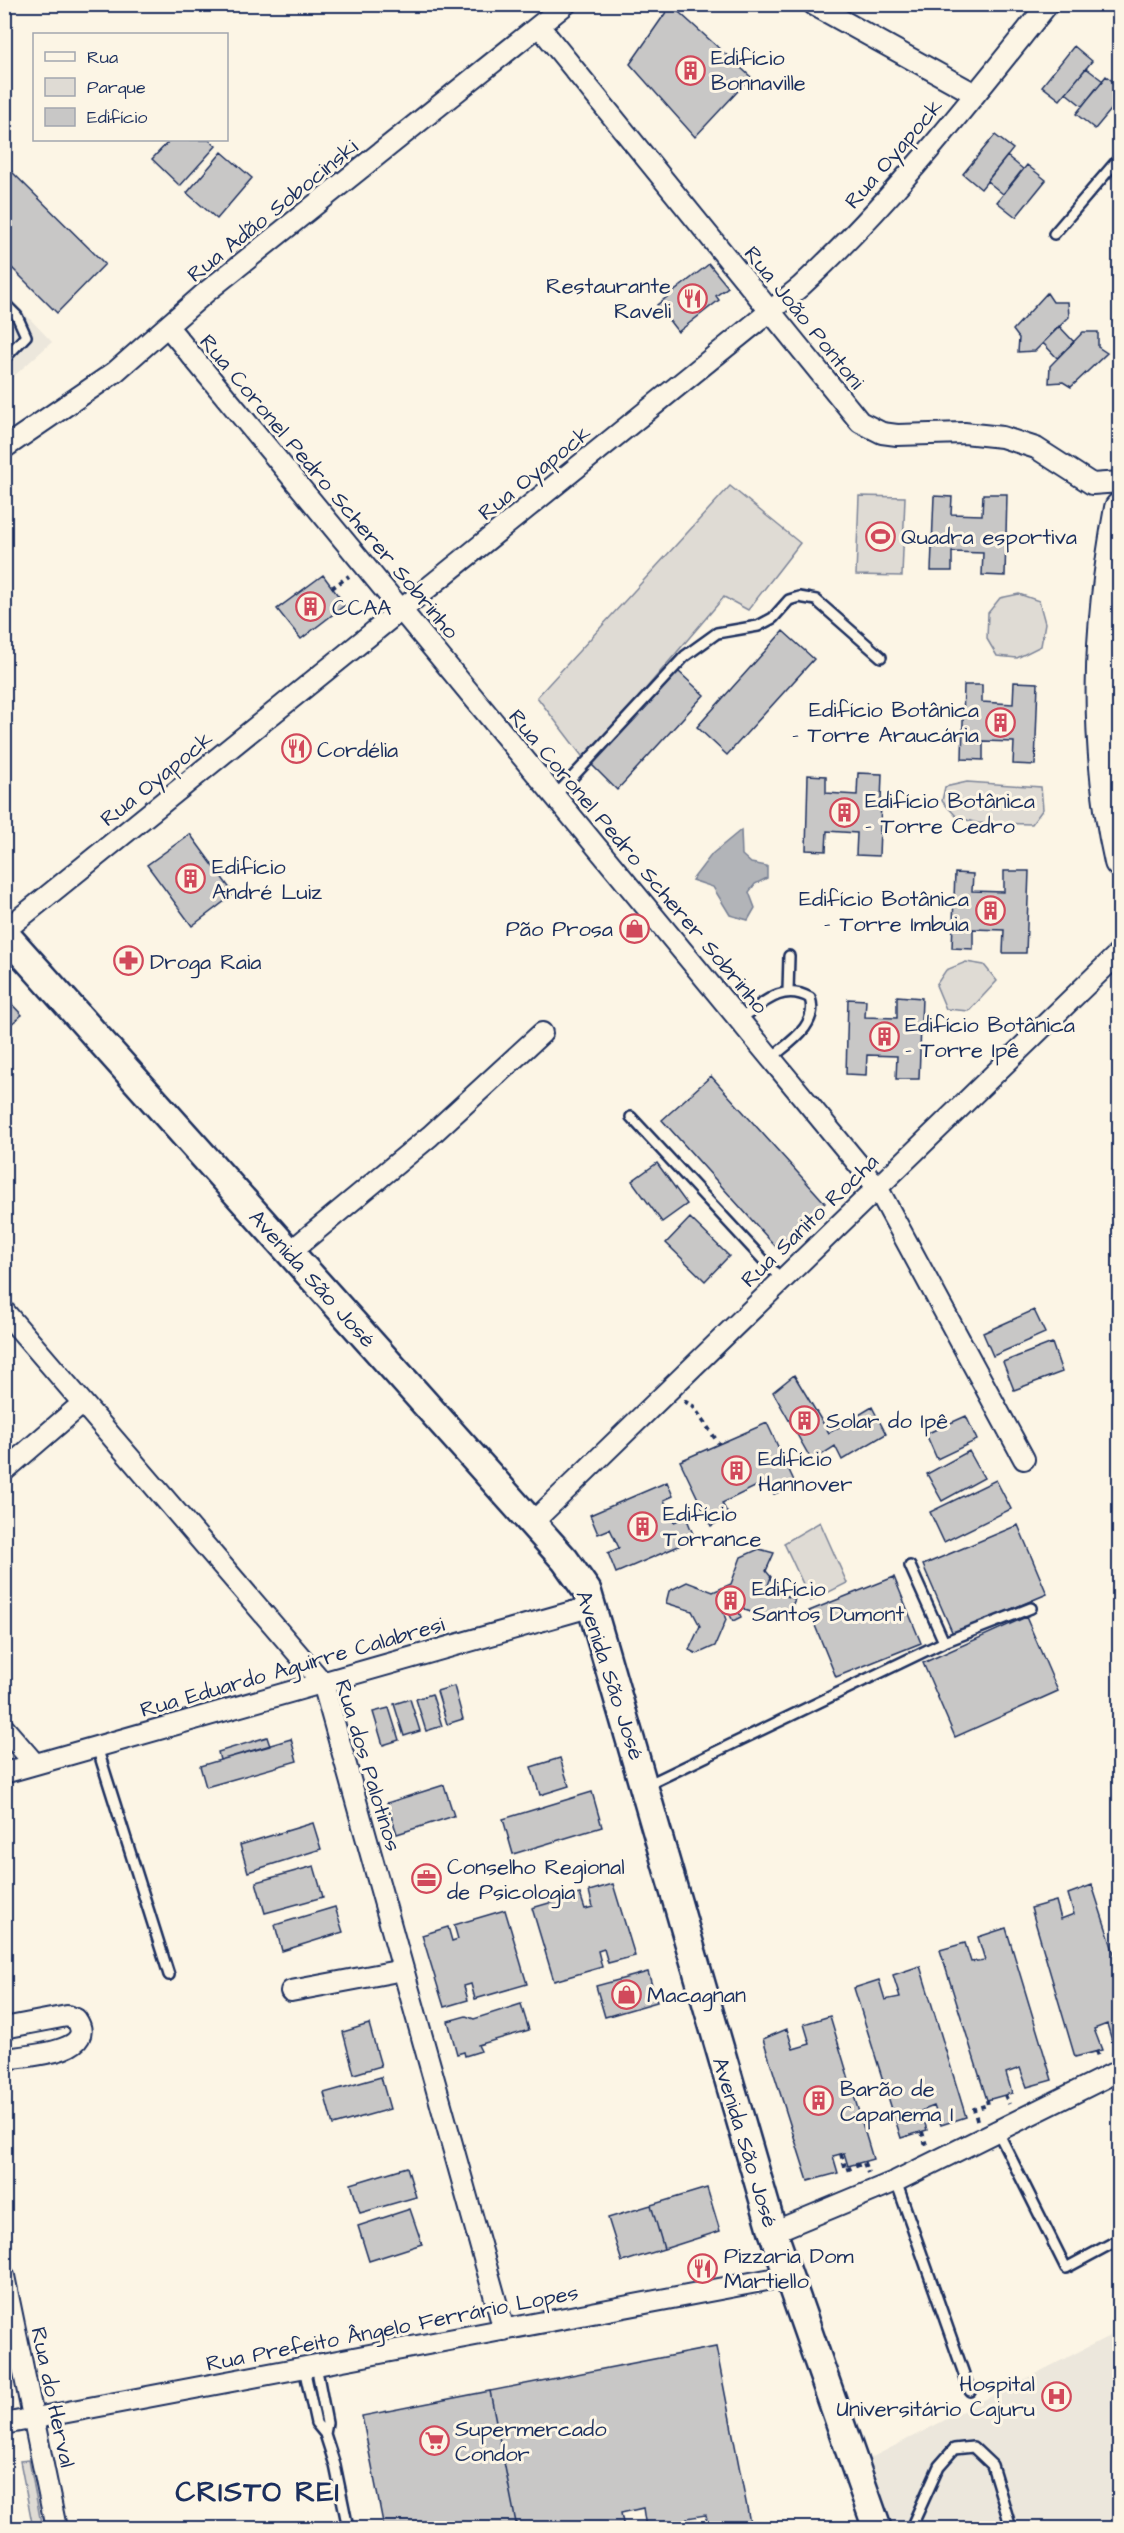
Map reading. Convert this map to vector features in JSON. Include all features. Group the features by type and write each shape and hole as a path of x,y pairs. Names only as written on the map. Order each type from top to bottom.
{"main road":[{"path":"1119,508 1102,622 1100,694 1106,790 1119,862"}],"street":[{"name":"Rua Adão Sobocinski","path":"4,448 101,382 205,293 566,4"},
{"name":"Rua Oyapock","path":"4,932 770,312 831,259 863,226 1048,4"},
{"path":"814,5 975,94"},
{"name":"Rua João Pontoni","path":"539,26 852,415 868,428 897,435 964,433 1002,436 1036,448 1092,484 1119,482"},
{"name":"Rua Coronel Pedro Scherer Sobrinho","path":"168,327 877,1187 1024,1459"},
{"name":"Avenida São José","path":"4,932 578,1577 593,1606 710,2020 773,2232 877,2529"},
{"name":"Rua Sanito Rocha","path":"532,1523 1119,952"},
{"path":"290,1252 430,1136 542,1034"},
{"name":"Rua dos Palotinos","path":"4,1311 323,1683 504,2330"},
{"path":"4,1471 83,1403"},
{"name":"Rua Eduardo Aguirre Calabresi","path":"4,1773 593,1606"},
{"path":"4,1728 34,1764"},
{"path":"291,1992 403,1970"},
{"path":"4,2028 67,2016 76,2019 82,2034 76,2044 71,2047 4,2060"},
{"path":"773,2232 896,2181 1119,2070"},
{"name":"Rua do Herval","path":"4,2276 56,2529"},
{"name":"Rua Prefeito Ângelo Ferrário Lopes","path":"4,2424 788,2276"}],"lane":[{"path":"1054,234 1119,158"},
{"path":"4,303 18,316 26,336 4,359"},
{"path":"555,796 685,656 717,633 758,626 773,618 789,600 799,597 816,600 880,657"},
{"path":"788,991 789,956"},
{"path":"740,1020 776,994 788,991 800,992 810,998 814,1009 810,1023 771,1058"},
{"path":"631,1117 782,1280"},
{"path":"910,1566 944,1642"},
{"path":"645,1786 944,1642 1030,1608"},
{"path":"97,1747 169,1974"},
{"path":"997,2130 1066,2268 1119,2239"},
{"path":"896,2181 970,2391"},
{"path":"310,2367 327,2422 325,2434 348,2529"},
{"path":"911,2529 939,2466 954,2449 973,2447 992,2465 1011,2529"}],"path":[{"path":"669,1390 693,1406 719,1444"},
{"path":"842,2154 846,2170 864,2163 875,2190"}],"shaded area":[{"path":"4,292 52,342 5,384 4,384"},
{"path":"741,830 742,855 751,863 767,866 767,878 755,884 749,892 755,908 748,920 730,915 713,887 692,880 712,854"},
{"name":"Hospital Universitário Cajuru","path":"1119,2331 1119,2528 889,2528 865,2461"}],"green space":[{"path":"730,486 800,543 748,610 724,597 585,760 537,697"},
{"name":"Quadra esportiva","path":"859,496 905,497 902,576 856,575"},
{"path":"1019,594 1039,601 1045,623 1041,646 1017,658 997,656 987,639 988,613 1000,598"},
{"path":"967,782 1041,787 1043,809 1032,824 977,823 957,817 942,801 945,787"},
{"path":"966,962 984,965 997,981 969,1011 946,1009 936,985 946,970"},
{"path":"820,1522 847,1583 811,1601 784,1543"},
{"path":"29,2460 42,2528 33,2528 20,2461"}],"building":[{"name":"Edifício Bonnaville","path":"671,5 751,77 695,137 630,64"},
{"path":"1074,46 1092,61 1060,100 1042,86"},
{"path":"1086,68 1103,81 1082,106 1066,93"},
{"path":"1106,76 1120,87 1120,99 1095,129 1076,114"},
{"path":"995,135 1013,149 981,189 963,174"},
{"path":"169,141 210,141 216,146 180,186 152,159"},
{"path":"222,152 252,178 217,219 187,193"},
{"path":"1007,156 1023,169 1003,194 987,181"},
{"path":"4,164 105,264 57,313 4,260"},
{"path":"1027,165 1046,180 1016,217 997,202"},
{"name":"Restaurante Raveli","path":"709,264 728,287 716,296 719,300 678,332 657,305"},
{"path":"1047,293 1053,302 1068,302 1069,317 1035,351 1018,352 1019,338 1013,330"},
{"path":"1059,326 1074,342 1057,358 1043,343"},
{"path":"1083,332 1098,332 1098,347 1107,353 1071,387 1063,382 1049,383 1050,366"},
{"path":"983,494 1007,494 1005,576 982,575 983,553 952,552 952,571 931,571 934,496 952,497 951,514 982,515"},
{"name":"CCAA","path":"323,575 345,605 301,639 277,609"},
{"path":"783,631 814,659 727,755 697,727"},
{"path":"678,671 704,695 617,790 591,764"},
{"name":"Edifício Botânica - Torre Araucária","path":"1014,682 1038,683 1035,765 1013,764 1014,742 983,741 983,760 962,759 964,685 982,685 982,702 1013,704"},
{"name":"Edifício Botânica - Torre Cedro","path":"858,773 882,774 879,856 856,855 857,833 827,831 826,851 806,850 808,775 826,776 826,793 857,795"},
{"name":"Edifício André Luiz","path":"190,834 234,894 192,926 147,865"},
{"name":"Edifício Botânica - Torre Imbuia","path":"1004,871 1029,871 1026,953 1003,953 1004,930 973,929 973,949 952,948 955,873 973,874 972,891 1004,892"},
{"path":"4,996 22,1015 4,1030"},
{"name":"Edifício Botânica - Torre Ipê","path":"897,996 922,998 919,1079 896,1079 897,1056 867,1055 866,1075 846,1074 848,999 866,1000 865,1017 897,1018"},
{"path":"711,1076 825,1203 776,1247 662,1120"},
{"path":"657,1163 687,1204 662,1222 632,1181"},
{"path":"690,1218 729,1256 705,1281 666,1243"},
{"path":"1034,1310 1045,1333 993,1356 983,1333"},
{"path":"1052,1343 1062,1372 1014,1390 1003,1362"},
{"name":"Solar do Ipê","path":"794,1375 829,1433 872,1407 886,1434 842,1460 835,1446 812,1461 773,1392"},
{"path":"966,1416 977,1440 937,1459 926,1434"},
{"name":"Edifício Hannover","path":"767,1423 796,1485 774,1494 767,1481 722,1503 729,1516 711,1526 680,1461"},
{"path":"969,1451 984,1478 942,1501 927,1474"},
{"path":"996,1480 1011,1509 944,1542 930,1512"},
{"name":"Edifício Torrance","path":"667,1482 673,1496 664,1500 674,1522 686,1517 695,1539 616,1573 608,1553 619,1548 610,1529 598,1534 590,1515"},
{"path":"1018,1525 1047,1594 953,1634 923,1565"},
{"name":"Edifício Santos Dumont","path":"759,1549 774,1553 766,1571 771,1577 767,1588 770,1594 775,1592 795,1599 790,1611 772,1619 745,1610 741,1604 736,1606 741,1617 733,1621 727,1609 723,1611 726,1620 715,1646 697,1654 689,1650 700,1626 692,1611 666,1603 669,1591 687,1582 713,1592 731,1584 741,1557"},
{"path":"894,1577 921,1643 836,1677 809,1611"},
{"path":"1026,1617 1058,1691 955,1737 923,1663"},
{"path":"454,1686 463,1719 447,1724 437,1691"},
{"path":"432,1694 442,1726 426,1731 416,1699"},
{"path":"410,1699 420,1731 404,1736 394,1704"},
{"path":"389,1708 399,1740 383,1745 373,1712"},
{"path":"1115,1725 1120,1725 1120,1747 1118,1747"},
{"path":"267,1737 270,1746 220,1760 218,1752"},
{"path":"291,1739 297,1761 206,1787 200,1766"},
{"path":"560,1758 569,1786 540,1795 531,1767"},
{"path":"444,1785 454,1816 397,1834 387,1803"},
{"path":"592,1792 602,1827 513,1854 503,1819"},
{"path":"313,1823 321,1849 248,1872 240,1845"},
{"path":"314,1866 323,1897 265,1913 256,1882"},
{"path":"613,1884 635,1956 608,1963 604,1949 598,1951 602,1967 554,1981 532,1908 580,1894 585,1909 593,1907 589,1891"},
{"path":"1092,1885 1120,1972 1120,2042 1113,2044 1107,2024 1094,2029 1102,2050 1075,2057 1031,1908 1056,1901 1061,1919 1074,1914 1068,1894"},
{"path":"335,1907 343,1932 282,1951 275,1925"},
{"path":"505,1910 527,1984 475,1999 471,1984 464,1986 468,2000 444,2007 422,1935 448,1927 452,1941 458,1939 454,1925"},
{"path":"1006,1928 1052,2080 1027,2087 1020,2068 1006,2073 1012,2093 987,2100 940,1950 965,1943 971,1962 985,1960 978,1937"},
{"path":"920,1966 966,2117 941,2125 934,2106 921,2111 927,2130 901,2138 854,1988 879,1980 885,2000 900,1997 893,1975"},
{"name":"Macagnan","path":"648,1972 657,2002 605,2017 596,1986"},
{"path":"521,2004 529,2030 478,2045 481,2051 465,2056 464,2052 457,2054 448,2021 466,2016 474,2019"},
{"name":"Barão de Capanema I","path":"830,2016 873,2159 848,2166 844,2153 833,2156 838,2173 808,2181 763,2039 787,2029 793,2049 810,2044 804,2024"},
{"path":"369,2024 381,2066 354,2074 343,2032"},
{"path":"381,2077 390,2109 333,2125 324,2093"},
{"path":"407,2167 416,2197 360,2213 351,2184"},
{"path":"707,2188 720,2231 664,2249 651,2205"},
{"path":"651,2205 664,2249 622,2262 608,2218"},
{"path":"410,2209 422,2244 369,2261 358,2226"},
{"path":"716,2347 751,2528 708,2528 705,2515 687,2518 689,2528 646,2528 643,2508 621,2513 624,2528 517,2528 490,2391"},
{"name":"Supermercado Condor","path":"490,2391 517,2528 384,2528 362,2416"}],"place":[{"name":"Edifício Bonnaville","path":"690,70"},
{"name":"Restaurante Raveli","path":"692,298"},
{"name":"Quadra esportiva","path":"880,536"},
{"name":"CCAA","path":"311,607"},
{"name":"Edifício Botânica - Torre Araucária","path":"1000,722"},
{"name":"Cordélia","path":"296,749"},
{"name":"Edifício Botânica - Torre Cedro","path":"844,813"},
{"name":"Edifício André Luiz","path":"191,879"},
{"name":"Edifício Botânica - Torre Imbuia","path":"990,911"},
{"name":"Pão Prosa","path":"634,928"},
{"name":"Droga Raia","path":"129,961"},
{"name":"Edifício Botânica - Torre Ipê","path":"884,1037"},
{"name":"Solar do Ipê","path":"805,1420"},
{"name":"Edifício Hannover","path":"737,1471"},
{"name":"Edifício Torrance","path":"642,1526"},
{"name":"Edifício Santos Dumont","path":"731,1601"},
{"name":"Conselho Regional de Psicologia","path":"426,1879"},
{"name":"Macagnan","path":"626,1994"},
{"name":"Barão de Capanema I","path":"819,2101"},
{"name":"Pizzaria Dom Martiello","path":"703,2268"},
{"name":"Hospital Universitário Cajuru","path":"1056,2396"},
{"name":"Supermercado Condor","path":"434,2441"}],"district":[{"name":"CRISTO REI","path":"258,2491"}]}
